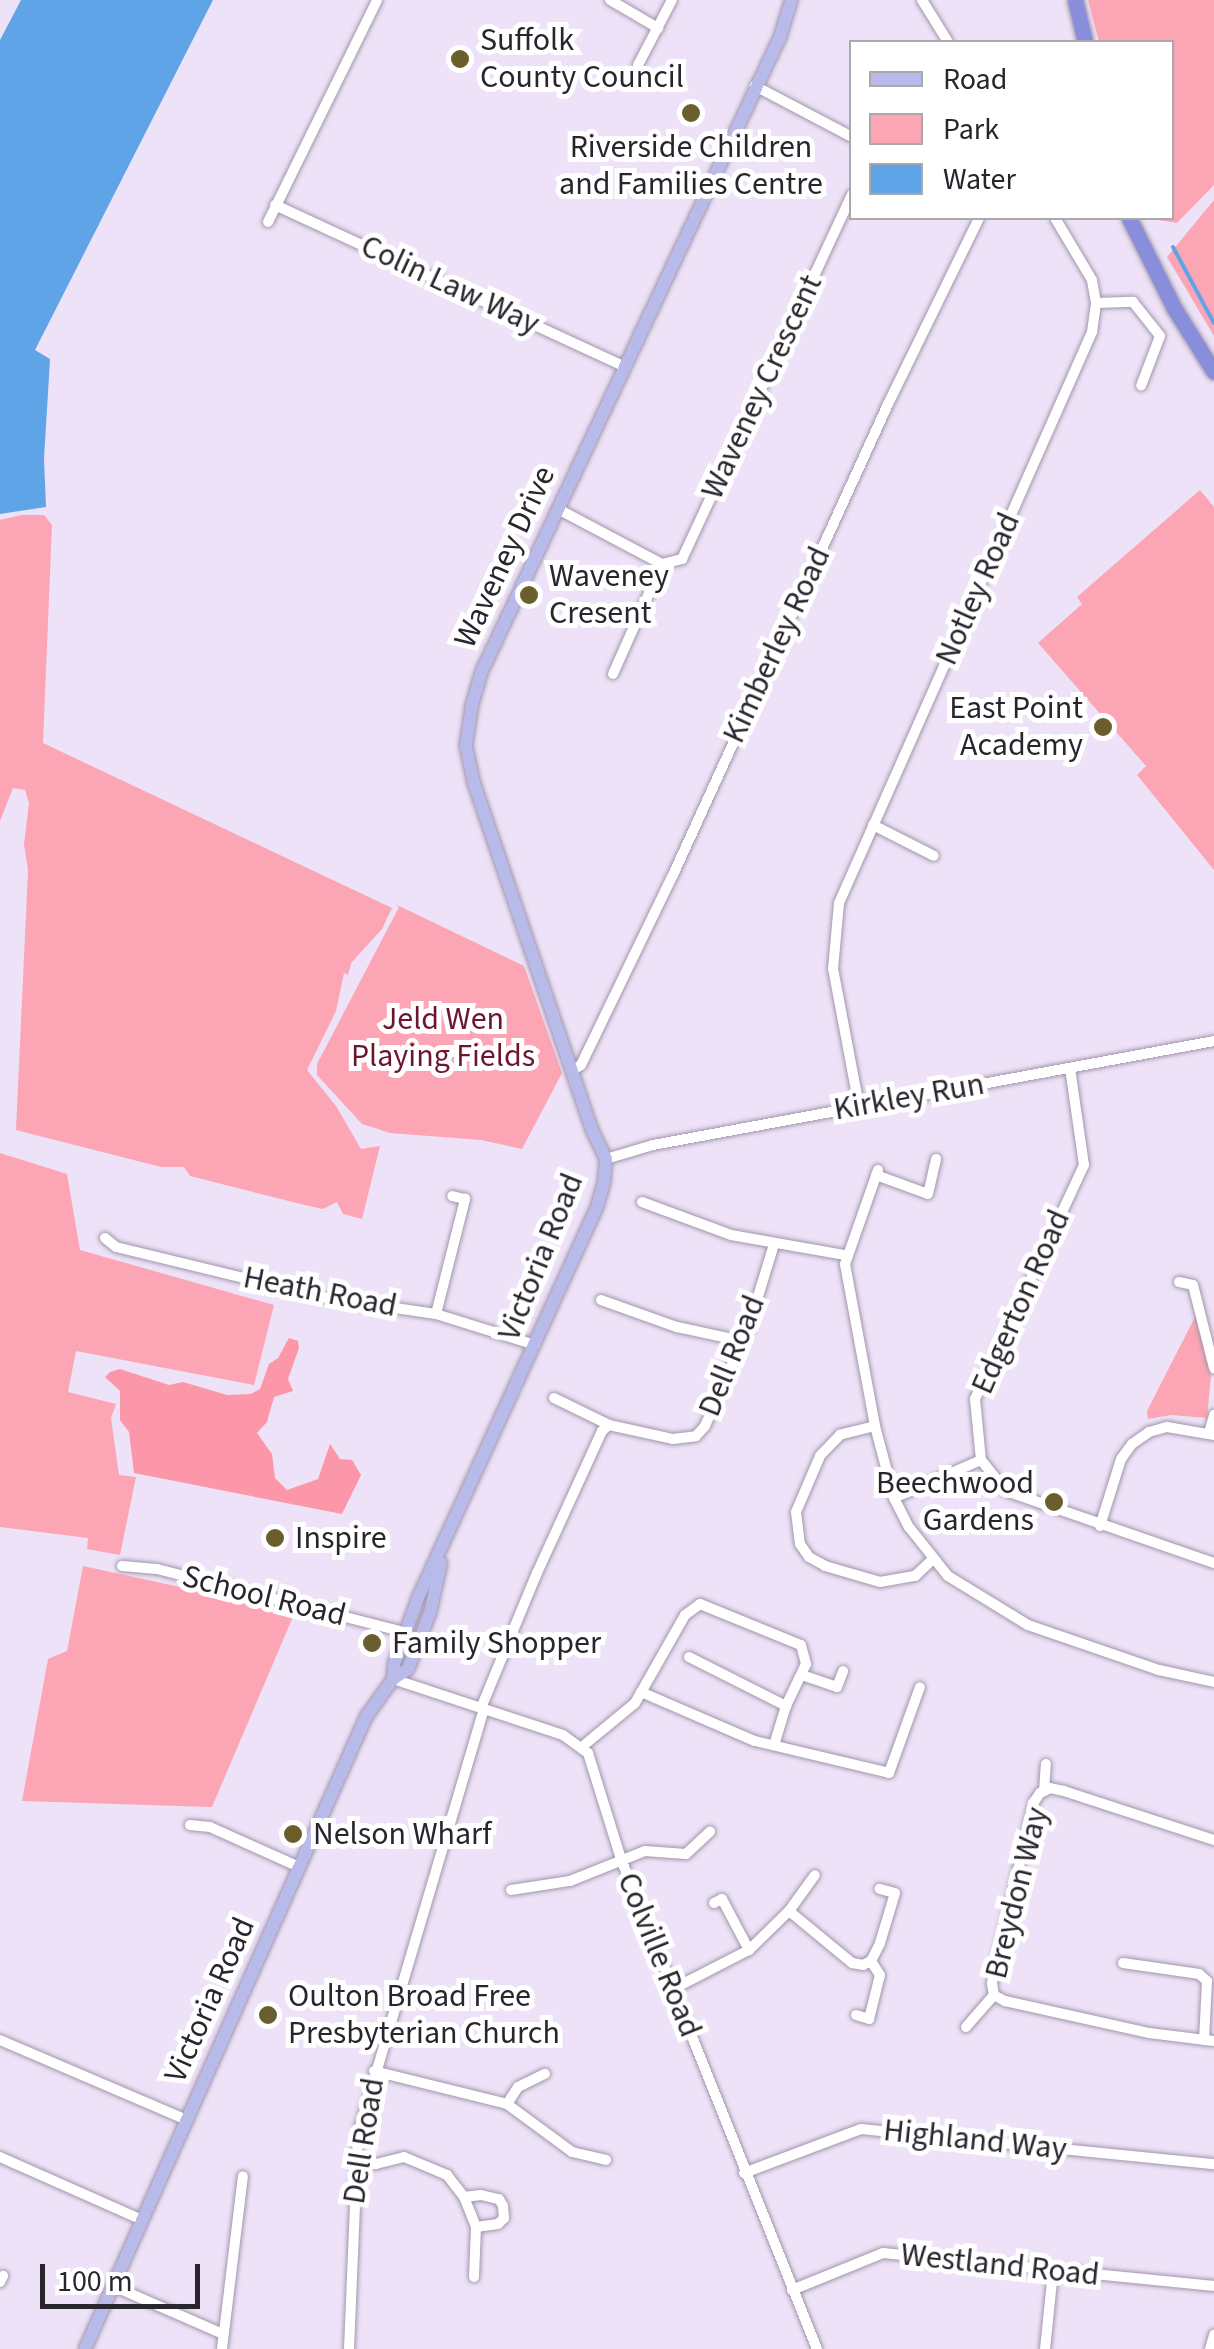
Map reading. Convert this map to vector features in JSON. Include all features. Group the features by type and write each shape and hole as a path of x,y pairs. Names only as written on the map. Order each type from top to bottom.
{"highway":[{"path":"1075,0 1085,40"},
{"path":"1131,220 1159,281 1214,372"}],"main road":[{"name":"Waveney Drive","path":"606,1159 592,1130 474,784 466,745 482,671 786,24 792,0"},
{"name":"Victoria Road","path":"85,2349 366,1717 393,1678 405,1632 598,1207 606,1159"},
{"name":"Victoria Road","path":"393,1678 408,1668 430,1613 448,1538"}],"street":[{"path":"268,222 377,0"},
{"path":"610,0 658,28"},
{"path":"638,65 672,0"},
{"path":"922,0 947,40"},
{"path":"756,86 849,135"},
{"name":"Waveney Crescent","path":"613,674 662,564 682,559 849,200"},
{"name":"Colin Law Way","path":"276,204 624,366"},
{"name":"Kimberley Road","path":"573,1070 580,1064 673,875 888,404 978,220"},
{"path":"1056,220 1081,255 1096,303 1133,302 1160,336 1141,386"},
{"name":"Notley Road","path":"859,1106 832,949 839,903 1092,332 1096,303"},
{"path":"558,508 662,564"},
{"path":"872,826 934,856"},
{"name":"Kirkley Run","path":"606,1159 652,1144 1214,1041"},
{"name":"Edgerton Road","path":"981,1460 975,1399 1084,1165 1070,1068"},
{"path":"936,1159 928,1194 877,1173 845,1255 875,1426 894,1498 933,1559 976,1597 1028,1625 1159,1670 1214,1682"},
{"path":"436,1314 469,1185"},
{"path":"452,1196 465,1199"},
{"path":"642,1202 732,1235 845,1255"},
{"name":"Heath Road","path":"105,1238 116,1246 327,1298 436,1314 536,1345"},
{"name":"Dell Road","path":"554,1398 610,1425 673,1439 696,1436 742,1341 774,1244"},
{"path":"1193,1285 1204,1275"},
{"path":"1178,1282 1193,1285"},
{"path":"1193,1285 1214,1368"},
{"path":"601,1300 676,1328 742,1341"},
{"path":"1100,1526 1122,1459 1132,1444 1149,1432 1167,1427 1211,1434 1214,1415"},
{"name":"Dell Road","path":"349,2349 355,2163 374,2071 482,1708 545,1555 602,1431 610,1425"},
{"path":"875,1426 840,1435 820,1456 796,1512 800,1544 809,1557 825,1566 880,1582 915,1576 933,1559"},
{"path":"894,1498 981,1460 1006,1491 1214,1563"},
{"name":"School Road","path":"122,1566 157,1569 405,1632"},
{"path":"393,1678 563,1735 583,1746 629,1710 685,1614 700,1604 801,1645 806,1664 786,1706 776,1744"},
{"path":"689,1657 786,1706"},
{"path":"832,1701 842,1671"},
{"path":"802,1675 837,1687"},
{"path":"641,1692 741,1736 889,1773 920,1687"},
{"name":"Colville Road","path":"583,1746 592,1762 621,1859 817,2349"},
{"name":"Breydon Way","path":"994,1996 992,1983 1034,1802 1044,1791 1046,1764"},
{"name":"Breydon Way","path":"1044,1791 1064,1791 1214,1840"},
{"path":"190,1825 210,1826 299,1867"},
{"path":"511,1890 548,1881 570,1881 645,1851 686,1854 710,1832"},
{"path":"672,1989 749,1950 789,1912 815,1875"},
{"path":"871,1961 901,1894 880,1890"},
{"path":"722,1899 749,1950"},
{"path":"789,1912 852,1963 871,1961"},
{"path":"856,2015 869,2019 880,1975 871,1961"},
{"path":"1123,1963 1199,1974 1208,1981 1209,2041"},
{"name":"Breydon Way","path":"966,2027 994,1996"},
{"name":"Breydon Way","path":"994,1996 1149,2033 1209,2041"},
{"path":"0,2040 187,2120"},
{"path":"374,2071 507,2104 572,2152 606,2160"},
{"path":"507,2104 518,2087 545,2074"},
{"name":"Highland Way","path":"744,2173 861,2129 1214,2164"},
{"path":"0,2157 142,2220"},
{"path":"355,2163 376,2164 404,2157 447,2175 464,2198 476,2227 474,2277"},
{"path":"222,2349 243,2176"},
{"path":"464,2198 481,2194 499,2199 503,2206 504,2218 498,2224 476,2227"},
{"name":"Westland Road","path":"792,2290 883,2253 1214,2286"},
{"path":"1045,2349 1054,2271"},
{"path":"113,2286 223,2334"},
{"path":"1210,2349 1214,2335"}],"green space":[{"path":"1088,0 1214,0 1214,185 1177,223 1158,220 1174,220 1174,40 1098,40"},
{"path":"1214,200 1214,336 1167,257"},
{"path":"1200,490 1214,507 1214,870 1137,775 1146,766 1038,643 1082,604 1077,597"},
{"path":"44,515 52,525 43,743 392,908 382,929 351,963 348,975 344,973 336,1011 307,1070 336,1106 361,1149 380,1146 362,1219 343,1214 337,1202 323,1209 309,1206 190,1176 184,1167 161,1167 16,1130 28,870 24,844 29,803 25,790 13,788 0,821 0,520"},
{"name":"Jeld Wen Playing Fields","path":"395,904 524,966 562,1073 522,1149 481,1140 390,1133 362,1124 317,1075 317,1064 399,907"},
{"path":"0,1153 67,1174 80,1250 274,1305 254,1385 76,1351 68,1392 116,1404 111,1418 119,1475 136,1477 120,1555 87,1549 88,1538 0,1527"},
{"path":"1196,1315 1211,1376 1207,1418 1171,1415 1148,1419 1147,1411"},
{"path":"83,1566 295,1612 212,1807 22,1801 48,1659 67,1651"}],"shaded area":[{"path":"289,1338 298,1341 299,1348 288,1379 293,1391 274,1397 267,1422 257,1433 272,1454 275,1478 287,1490 318,1479 330,1444 340,1459 352,1460 361,1475 342,1514 134,1473 129,1432 120,1420 120,1391 105,1377 110,1372 120,1369 169,1385 183,1382 227,1395 251,1394 260,1389 269,1364 278,1358"}],"water":[{"path":"21,0 213,0 35,350 50,359 44,459 46,507 0,514 0,40"}],"waterway":[{"path":"1173,247 1214,323"}],"place":[{"name":"Suffolk County Council","path":"460,59"},
{"name":"Riverside Children and Families Centre","path":"691,113"},
{"name":"Waveney Cresent","path":"529,595"},
{"name":"East Point Academy","path":"1103,727"},
{"name":"Beechwood Gardens","path":"1054,1502"},
{"name":"Inspire","path":"275,1538"},
{"name":"Family Shopper","path":"372,1643"},
{"name":"Nelson Wharf","path":"293,1834"},
{"name":"Oulton Broad Free Presbyterian Church","path":"268,2015"}]}
